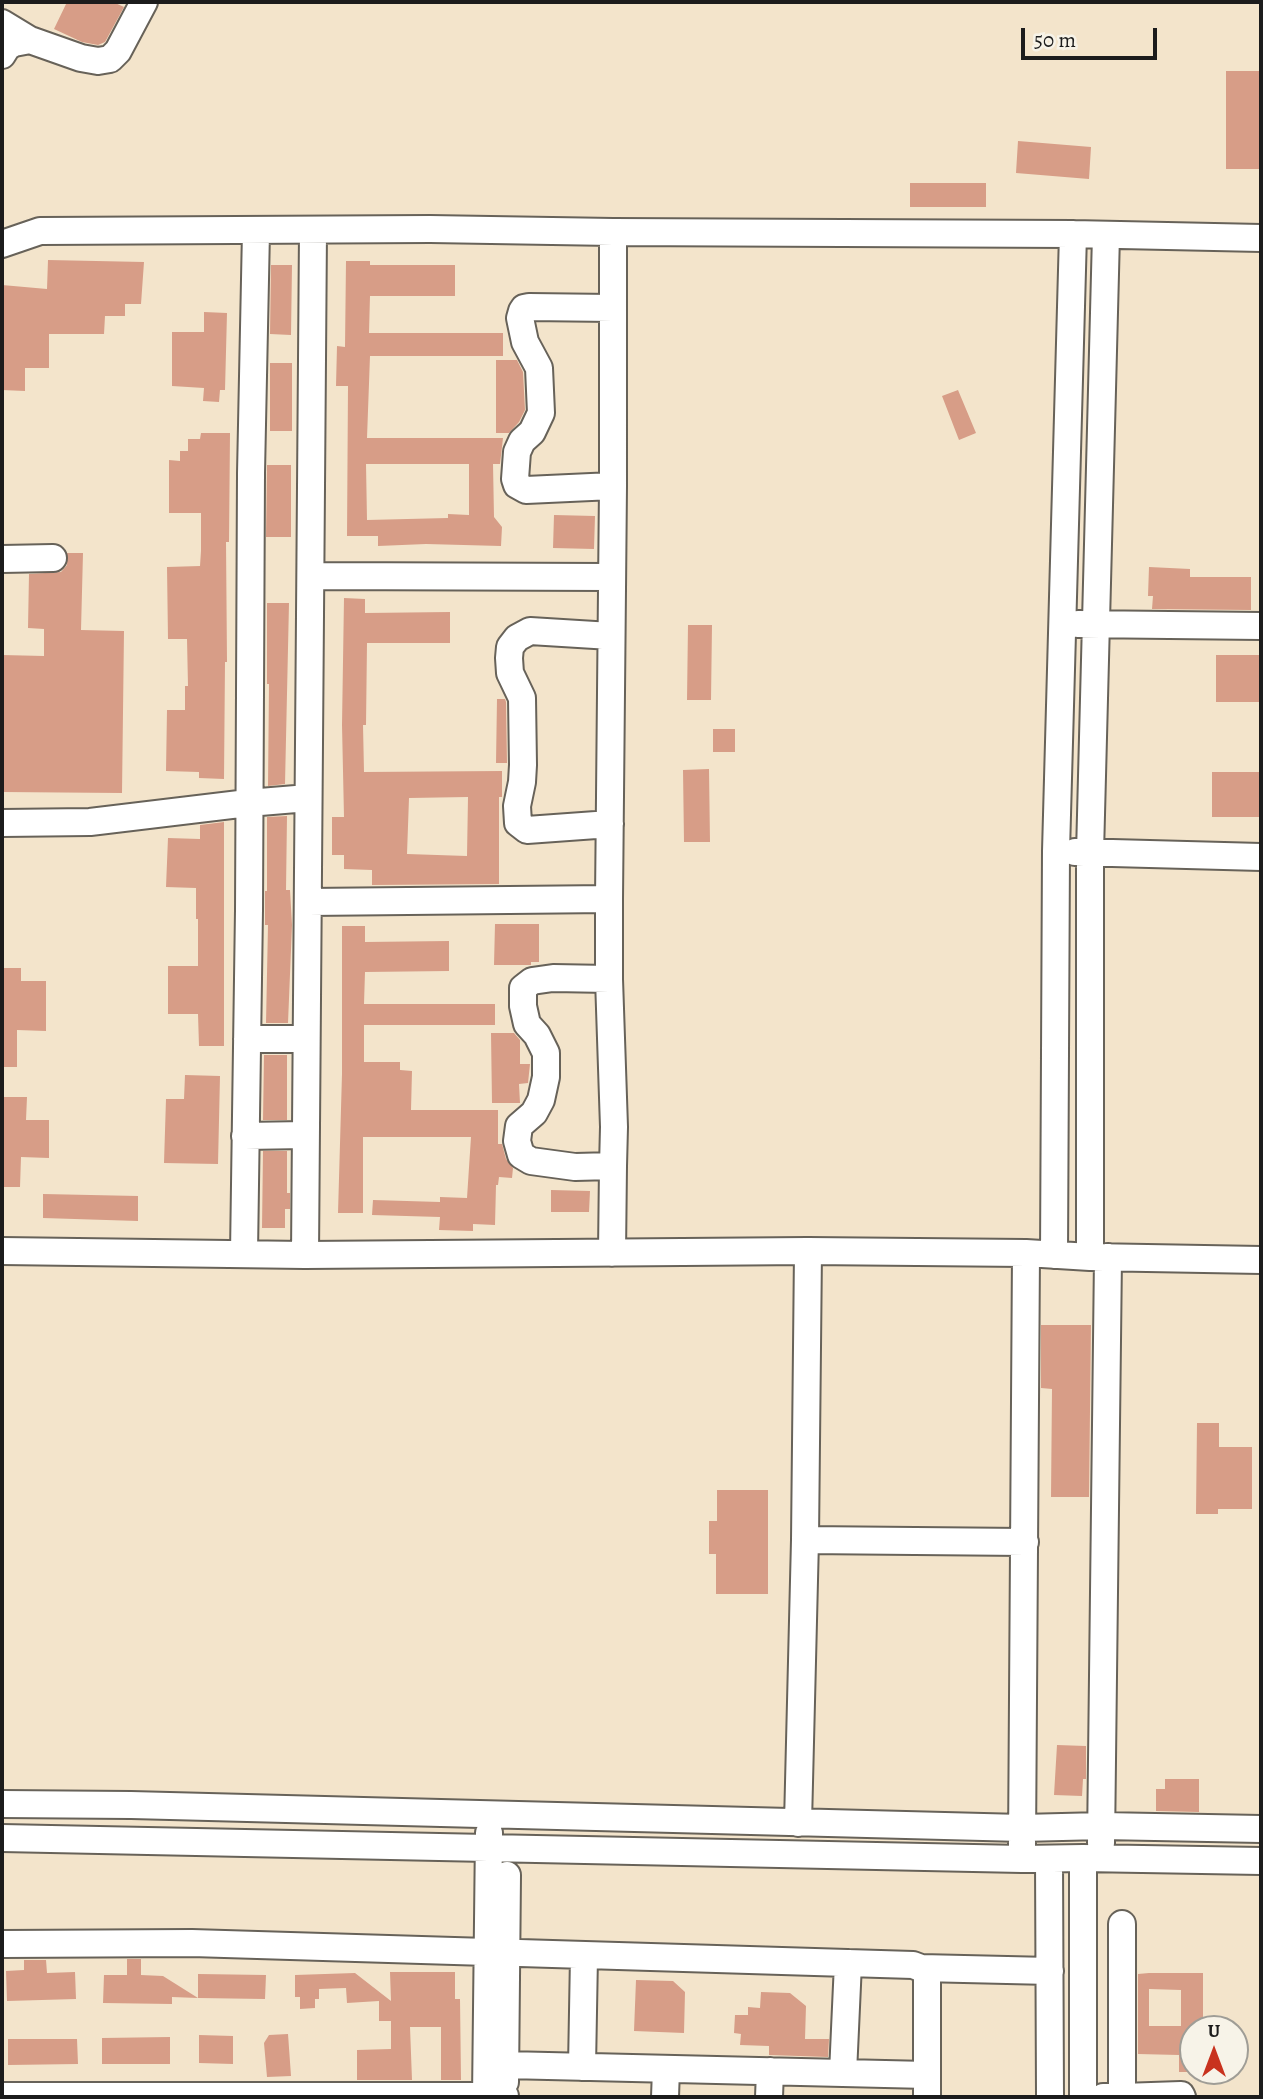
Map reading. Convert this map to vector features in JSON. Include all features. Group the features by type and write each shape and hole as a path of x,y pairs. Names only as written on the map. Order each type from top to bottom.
{"street":[{"path":"2,23 30,40 81,58 98,61 110,59 118,51 144,2"},
{"path":"2,55 13,43 30,40"},
{"path":"2,244 40,230 430,229 1261,238"},
{"path":"305,1255 313,230"},
{"path":"244,1253 256,231"},
{"path":"612,232 613,486 609,899 614,1127 612,1253"},
{"path":"1054,1255 1056,851 1073,234"},
{"path":"1083,2097 1092,1858 1102,1826 1099,1257 1090,853 1105,235"},
{"path":"612,307 524,307 522,310 521,329 538,368 541,413 533,432 522,441 517,452 515,479 517,485 526,490 613,486"},
{"path":"2,559 52,558"},
{"path":"311,576 611,577"},
{"path":"1062,623 1261,626"},
{"path":"610,824 527,830 518,823 517,806 523,765 522,698 510,673 509,658 510,647 517,638 530,632 611,636"},
{"path":"2,823 90,822 308,798"},
{"path":"1056,851 1261,857"},
{"path":"308,902 609,899"},
{"path":"609,979 553,978 532,981 523,988 527,1024 537,1035 546,1053 546,1077 541,1100 534,1113 519,1126 517,1141 521,1155 531,1161 575,1167 612,1166"},
{"path":"247,1038 306,1039"},
{"path":"245,1136 304,1135"},
{"path":"2,1251 305,1255 808,1251 1261,1259"},
{"path":"797,1823 805,1540 808,1251"},
{"path":"1022,1859 1026,1253"},
{"path":"805,1540 1024,1542"},
{"path":"2,1804 1022,1828 1102,1826 1261,1829"},
{"path":"496,2096 498,1815"},
{"path":"2,1838 1022,1859 1261,1861"},
{"path":"1049,1859 1050,2097"},
{"path":"1122,1924 1122,2096"},
{"path":"2,1944 192,1943 1050,1971"},
{"path":"496,2096 506,2065 497,1953"},
{"path":"582,2067 584,1956"},
{"path":"844,2073 848,1963"},
{"path":"506,2065 666,2069 770,2084 844,2073 927,2086 928,1988 926,1973 921,1968"},
{"path":"665,2097 666,2069"},
{"path":"2,2096 496,2096"},
{"path":"1103,2097 1182,2097"}],"building":[{"path":"67,2 113,2 124,7 105,42 98,45 82,42 54,29"},
{"path":"1226,71 1261,71 1261,169 1226,169"},
{"path":"1018,141 1091,147 1089,179 1016,173"},
{"path":"910,183 986,183 986,207 910,207"},
{"path":"48,260 144,262 141,304 125,304 125,316 105,316 104,334 49,334 49,368 25,368 25,391 2,390 2,285 47,289"},
{"path":"346,261 370,261 370,265 455,265 455,296 370,296 369,333 503,333 503,356 370,356 367,438 503,438 500,464 493,464 494,517 502,527 501,546 378,546 378,536 347,536 348,386 336,386 337,346 345,347","holes":["366,464 469,464 469,515 367,520"]},
{"path":"271,265 292,265 291,335 270,334"},
{"path":"204,312 227,313 225,390 220,390 219,402 203,401 204,388 172,386 172,332 204,332"},
{"path":"496,360 517,360 523,372 525,410 509,433 496,433"},
{"path":"270,363 292,363 292,431 270,431"},
{"path":"958,390 976,433 959,440 942,396"},
{"path":"201,433 230,433 229,542 226,542 224,779 199,778 199,772 166,771 167,710 185,710 185,686 188,686 187,639 168,639 167,567 200,566 201,551 201,513 169,513 169,460 180,461 180,451 188,451 188,439 200,439"},
{"path":"267,465 291,465 291,537 266,537"},
{"path":"554,515 595,516 594,549 553,548"},
{"path":"67,553 83,553 81,630 124,631 122,793 2,792 2,655 44,656 44,629 28,628 29,574 61,572 67,565"},
{"path":"1149,567 1190,569 1190,577 1251,577 1251,610 1152,609 1153,596 1148,596"},
{"path":"344,598 365,599 365,613 450,612 450,643 367,643 364,772 502,771 502,797 499,797 499,884 372,885 372,870 344,869 344,855 332,855 332,817 344,817","holes":["468,797 467,856 407,854 409,798"]},
{"path":"267,603 289,603 285,784 268,786 269,684"},
{"path":"688,625 712,625 711,700 687,700"},
{"path":"1216,655 1261,655 1261,702 1216,702"},
{"path":"497,699 505,699 506,702 507,763 496,763"},
{"path":"713,729 735,729 735,752 713,752"},
{"path":"709,769 710,842 684,842 683,770"},
{"path":"1212,772 1261,772 1261,817 1212,817"},
{"path":"287,816 286,890 290,890 292,925 288,1023 266,1023 267,817"},
{"path":"224,822 224,1046 199,1046 198,1014 168,1014 168,966 198,966 198,919 196,888 166,887 168,838 200,839 200,825"},
{"path":"495,924 539,924 539,962 531,962 531,965 494,965"},
{"path":"342,926 365,926 365,942 449,941 449,971 365,972 364,1004 495,1004 495,1025 364,1025 364,1062 400,1062 400,1070 412,1071 411,1110 498,1110 498,1144 502,1144 506,1159 513,1168 512,1178 499,1177 496,1185 495,1225 473,1224 473,1231 439,1230 440,1217 372,1215 373,1200 440,1202 440,1197 467,1198 471,1137 363,1137 363,1213 338,1213"},
{"path":"2,968 21,968 21,981 46,981 46,1031 17,1030 17,1067 2,1067"},
{"path":"491,1033 514,1033 520,1040 520,1064 530,1064 528,1083 519,1084 520,1103 492,1103"},
{"path":"264,1055 287,1055 287,1120 263,1120"},
{"path":"185,1075 220,1076 218,1164 164,1163 166,1099 184,1099"},
{"path":"2,1097 27,1097 26,1120 49,1120 49,1158 21,1157 20,1187 2,1187"},
{"path":"263,1151 287,1151 287,1193 290,1193 290,1209 285,1209 285,1228 262,1228"},
{"path":"551,1190 590,1191 589,1212 551,1212"},
{"path":"43,1194 138,1196 138,1221 43,1218"},
{"path":"1041,1325 1091,1325 1089,1497 1051,1497 1052,1389 1041,1388"},
{"path":"1197,1423 1219,1423 1219,1447 1252,1447 1252,1509 1218,1509 1218,1514 1196,1514"},
{"path":"717,1490 768,1490 768,1594 716,1594 716,1554 709,1554 709,1521 717,1521"},
{"path":"1057,1745 1086,1746 1086,1779 1083,1779 1082,1796 1054,1795"},
{"path":"1165,1779 1199,1779 1199,1812 1156,1811 1156,1789 1165,1789"},
{"path":"127,1959 141,1959 141,1975 163,1976 198,1998 172,1997 172,2004 103,2003 104,1975 127,1975"},
{"path":"24,1960 46,1960 47,1973 75,1972 76,1999 7,2001 6,1971 24,1970"},
{"path":"390,1972 455,1972 455,1999 460,1999 461,2080 441,2080 441,2027 410,2027 412,2080 357,2080 357,2050 391,2049 391,2021 379,2021 379,2001 347,2003 346,1988 319,1989 315,2008 300,2009 300,1997 295,1997 295,1975 355,1973 391,2001"},
{"path":"1203,1973 1203,2015 1181,2015 1181,1990 1149,1989 1149,2026 1179,2026 1179,2055 1138,2054 1138,1974"},
{"path":"198,1974 266,1975 265,1999 198,1998"},
{"path":"636,1980 673,1981 685,1992 684,2033 634,2031"},
{"path":"761,1992 790,1993 806,2006 805,2039 829,2039 828,2057 769,2055 769,2046 740,2045 741,2034 734,2033 735,2015 748,2015 748,2007 760,2008"},
{"path":"288,2034 291,2076 267,2077 264,2043 269,2035"},
{"path":"199,2035 233,2036 233,2064 199,2063"},
{"path":"170,2037 170,2064 102,2064 102,2038"},
{"path":"8,2039 77,2039 78,2064 8,2065"}]}
